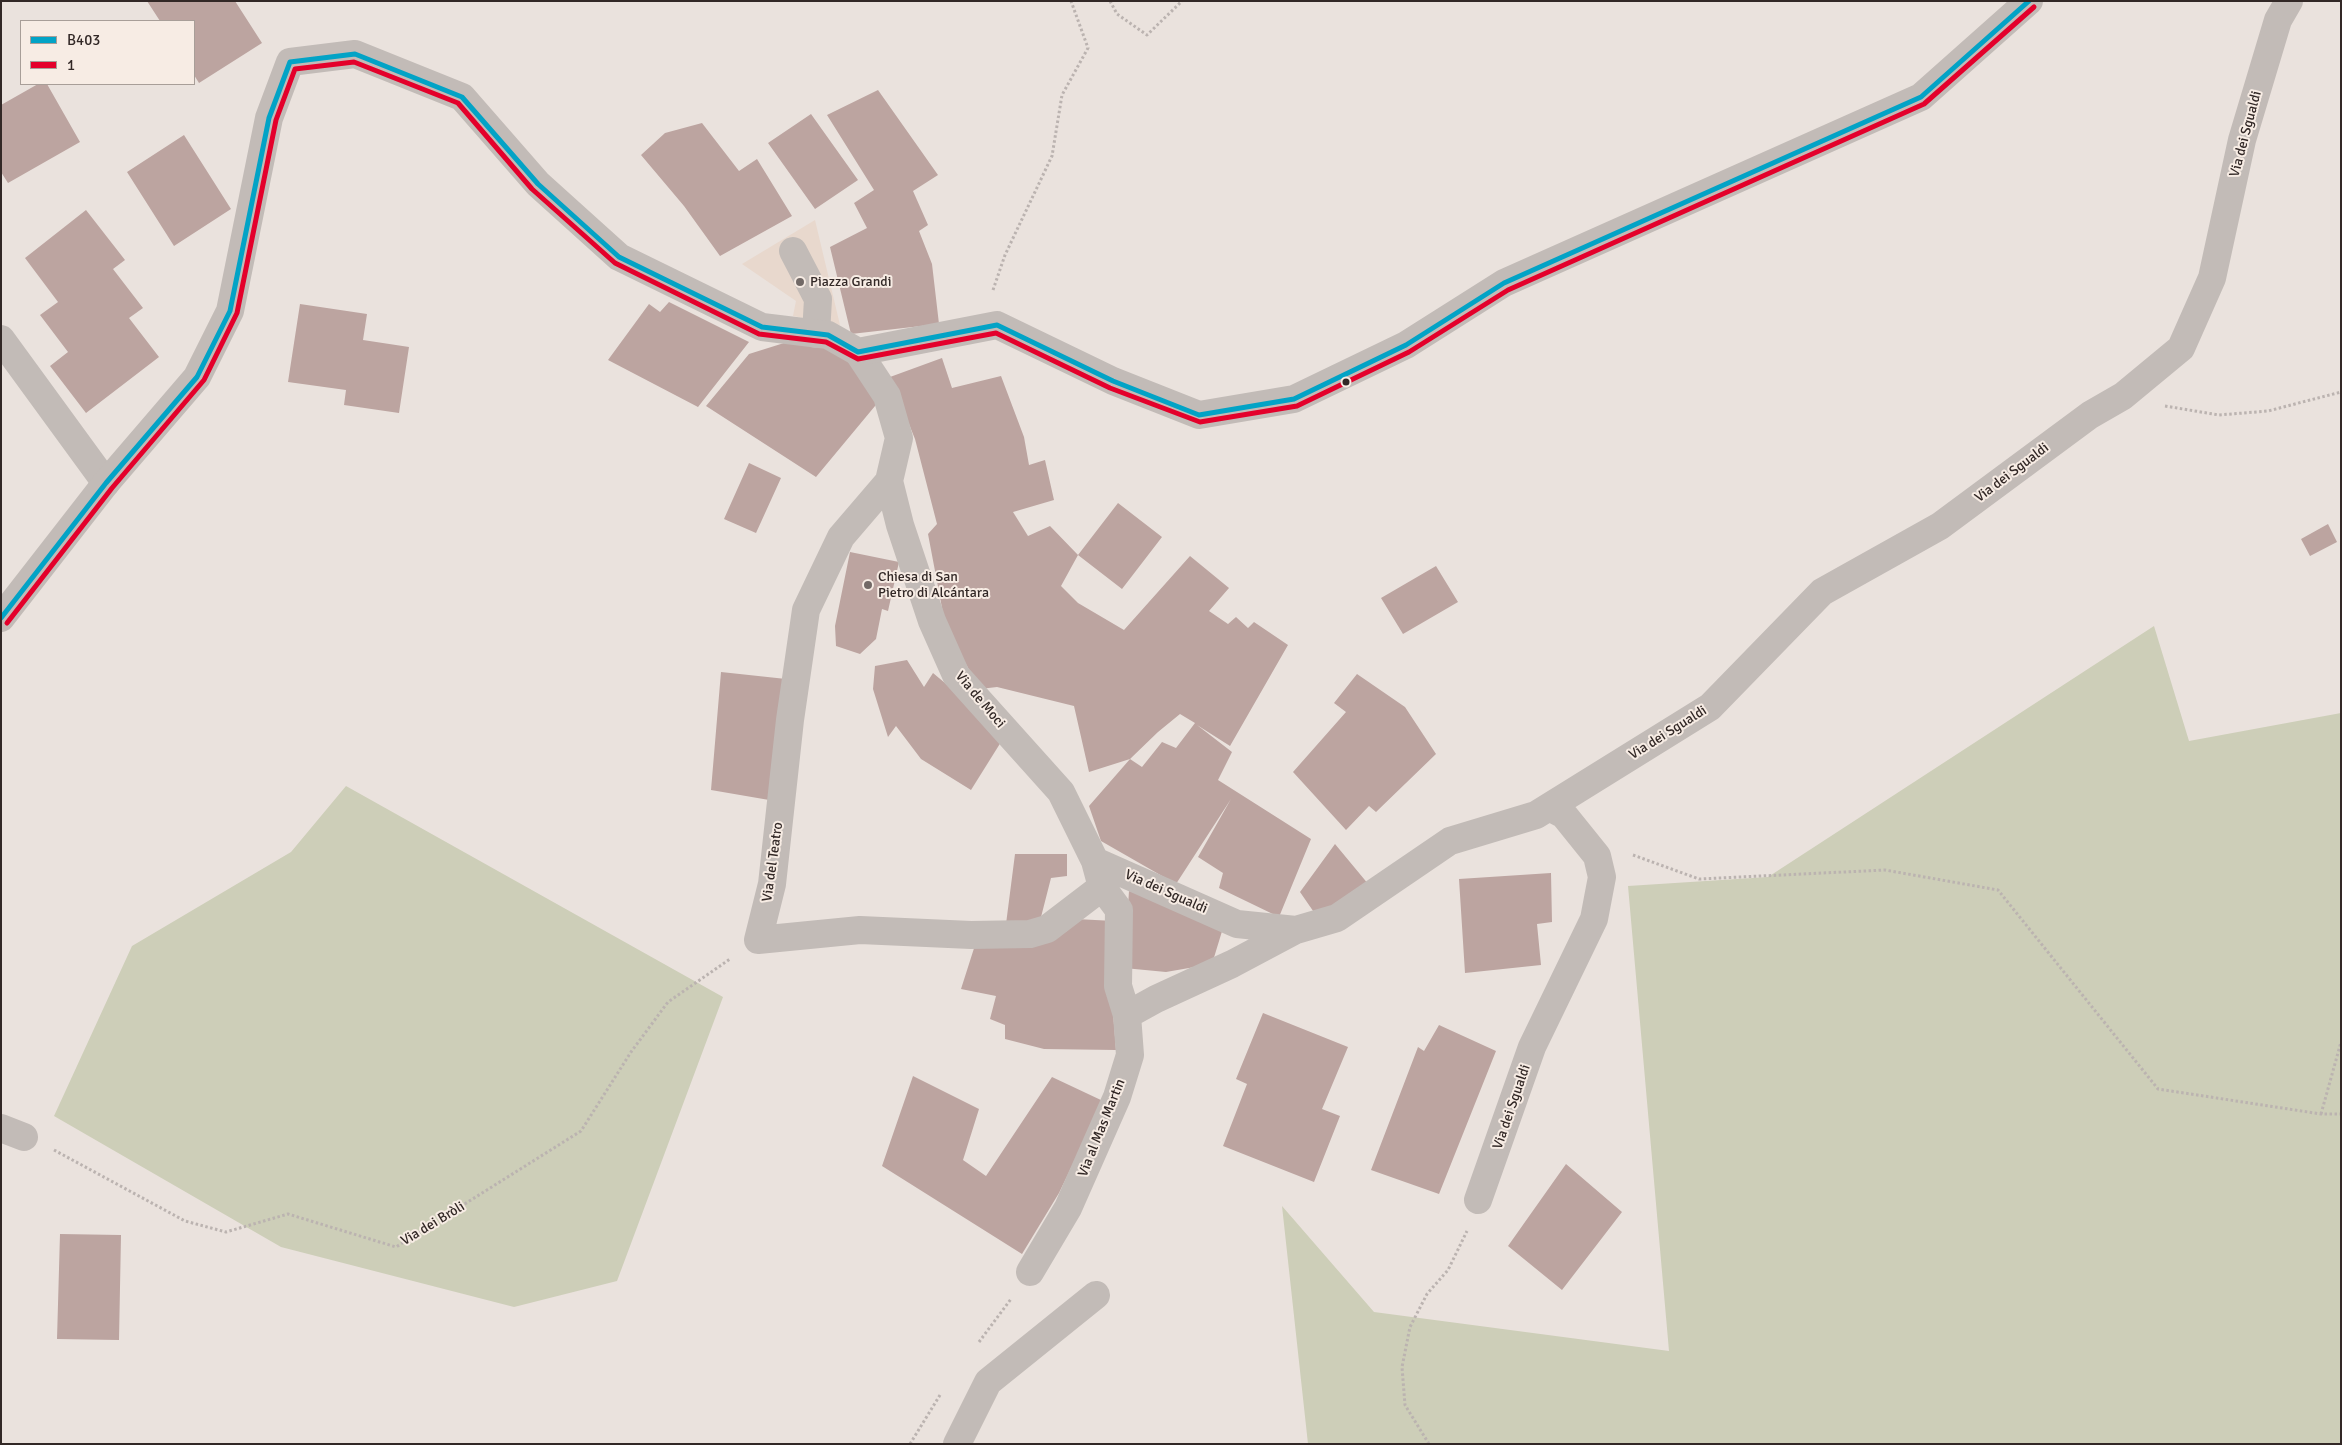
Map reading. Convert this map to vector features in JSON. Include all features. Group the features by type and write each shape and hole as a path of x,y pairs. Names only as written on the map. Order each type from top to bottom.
{"street":[{"path":"1,618 106,483 197,377 230,311 269,118 290,62 355,54 462,97 538,184 619,257 762,327 828,335 858,352 997,325 1113,382 1199,415 1294,399 1406,344 1504,283 1921,97 2029,1"},
{"name":"Via dei Sgualdi","path":"1127,1015 1156,999 1232,964 1296,930 1337,918 1450,841 1536,815 1710,707 1822,592 1940,526 2090,415 2123,396 2181,348 2212,278 2242,140 2278,20 2289,1"},
{"path":"793,251 818,299 816,334"},
{"path":"1,339 106,483"},
{"name":"Via de Moci","path":"858,352 887,396 899,438 889,481 900,525 932,621 956,675 1061,792 1098,874"},
{"name":"Via del Teatro","path":"758,940 772,884 790,720 806,610 841,537 889,481"},
{"name":"Via dei Sgualdi","path":"1478,1200 1532,1047 1594,919 1602,877 1597,856 1583,837 1564,815 1549,807"},
{"path":"758,940 860,930 971,935 1030,934 1046,929 1098,874"},
{"name":"Via dei Sgualdi","path":"1098,874 1237,924 1296,930"},
{"name":"Via al Mas Martin","path":"1030,1272 1068,1208 1117,1096 1130,1055 1127,1015 1118,986 1119,910 1098,874"},
{"path":"957,1444 988,1382 1096,1295"}],"path":[{"path":"990,298 1006,255 1052,156 1062,95 1088,48 1071,1"},
{"path":"1110,1 1117,14 1147,35 1182,1"},
{"path":"2123,396 2219,415 2268,411 2341,392"},
{"path":"1583,837 1699,879 1885,870 1998,890 2158,1089 2321,1114 2341,1114"},
{"name":"Via dei Bròli","path":"13,1132 47,1146 185,1221 226,1232 288,1214 396,1247 581,1132 631,1052 668,1002 758,940"},
{"path":"2321,1114 2341,1042"},
{"path":"1429,1444 1405,1405 1402,1367 1410,1327 1427,1294 1448,1270 1465,1235 1478,1200"}],"green space":[{"path":"2154,626 2189,741 2341,713 2341,1444 1308,1444 1282,1206 1374,1312 1669,1351 1628,886 1768,877"},
{"path":"346,786 723,997 617,1281 514,1307 281,1247 54,1116 132,946 291,852"}],"shaded area":[{"name":"Piazza Grandi","path":"815,220 840,325 793,316 796,301 742,264"}],"building":[{"path":"147,1 235,1 262,43 199,83 195,77 195,20 159,20"},
{"path":"36,85 48,85 80,142 8,183 1,172 1,105"},
{"path":"878,90 938,175 913,191 928,225 919,231 932,264 939,324 851,334 830,247 867,228 854,203 874,190 827,115"},
{"path":"811,114 858,180 815,209 768,143"},
{"path":"702,123 739,171 757,159 792,216 720,256 684,206 641,155 665,133"},
{"path":"184,135 231,209 174,246 127,172"},
{"path":"86,210 125,260 113,269 143,308 129,318 159,357 86,413 50,366 68,352 40,315 58,302 25,258"},
{"path":"669,302 749,342 698,407 608,360 649,304 660,312"},
{"path":"300,304 367,314 363,340 409,347 399,413 344,405 346,390 288,382"},
{"path":"800,338 844,352 880,400 816,477 706,406 749,354"},
{"path":"942,358 952,388 1001,376 1024,437 1029,465 1045,460 1054,500 1013,512 1028,536 1050,526 1078,555 1061,586 1078,603 1124,630 1190,556 1229,588 1209,611 1228,624 1236,617 1248,628 1254,622 1288,645 1230,746 1197,725 1232,752 1218,780 1311,839 1279,917 1219,888 1223,873 1198,857 1231,799 1176,884 1101,841 1089,806 1130,759 1089,772 1074,706 997,687 980,689 946,629 928,534 937,524 915,439 890,377","holes":["1180,714 1195,723 1176,748 1162,742 1142,767 1130,759"]},
{"path":"749,463 781,478 756,533 724,519"},
{"path":"1118,503 1162,537 1122,589 1078,555"},
{"path":"2328,524 2337,542 2310,556 2301,539"},
{"name":"Chiesa di San Pietro di Alcántara","path":"850,552 899,562 888,611 882,609 876,639 860,654 836,646 835,626"},
{"path":"1436,566 1458,602 1403,634 1381,598"},
{"path":"907,660 924,687 933,673 1006,734 971,790 921,759 896,726 888,737 873,689 875,666"},
{"path":"721,672 786,679 775,801 711,790"},
{"path":"1357,674 1405,707 1436,754 1376,812 1369,806 1346,830 1293,772 1346,712 1334,703"},
{"path":"1335,844 1369,885 1320,921 1300,892"},
{"path":"1015,854 1067,854 1067,876 1051,878 1040,921 1006,924"},
{"path":"1551,873 1552,922 1537,924 1541,965 1465,973 1459,879"},
{"path":"1129,891 1174,906 1223,928 1212,964 1166,972 1124,968"},
{"path":"1076,919 1114,921 1111,987 1116,1050 1044,1049 1005,1039 1005,1025 990,1019 996,996 961,989 976,942 1043,939 1067,931"},
{"path":"1263,1013 1348,1047 1322,1109 1340,1116 1314,1182 1223,1146 1247,1084 1236,1079"},
{"path":"1439,1025 1496,1051 1439,1194 1371,1170 1418,1047 1424,1051"},
{"path":"913,1076 979,1109 963,1160 986,1176 1052,1077 1103,1101 1059,1193 1022,1254 882,1166"},
{"path":"1566,1164 1622,1212 1562,1290 1508,1246"},
{"path":"60,1234 121,1235 119,1340 57,1339"}],"transit line":[{"name":"B403","path":"1,618 106,483 197,377 230,311 269,118 290,62 355,54 462,97 538,184 619,257 762,327 828,335 858,352 997,325 1113,381 1199,415 1294,399 1406,345 1504,283 1921,97 2029,1"},
{"name":"1","path":"7,623 112,488 204,380 237,313 276,120 295,69 354,62 458,103 532,189 615,263 759,334 826,342 858,359 996,333 1110,388 1200,422 1297,406 1409,352 1508,290 1924,104 2034,7"}],"place":[{"name":"Piazza Grandi","path":"800,282"},
{"name":"Chiesa di San Pietro di Alcántara","path":"868,585"}]}
